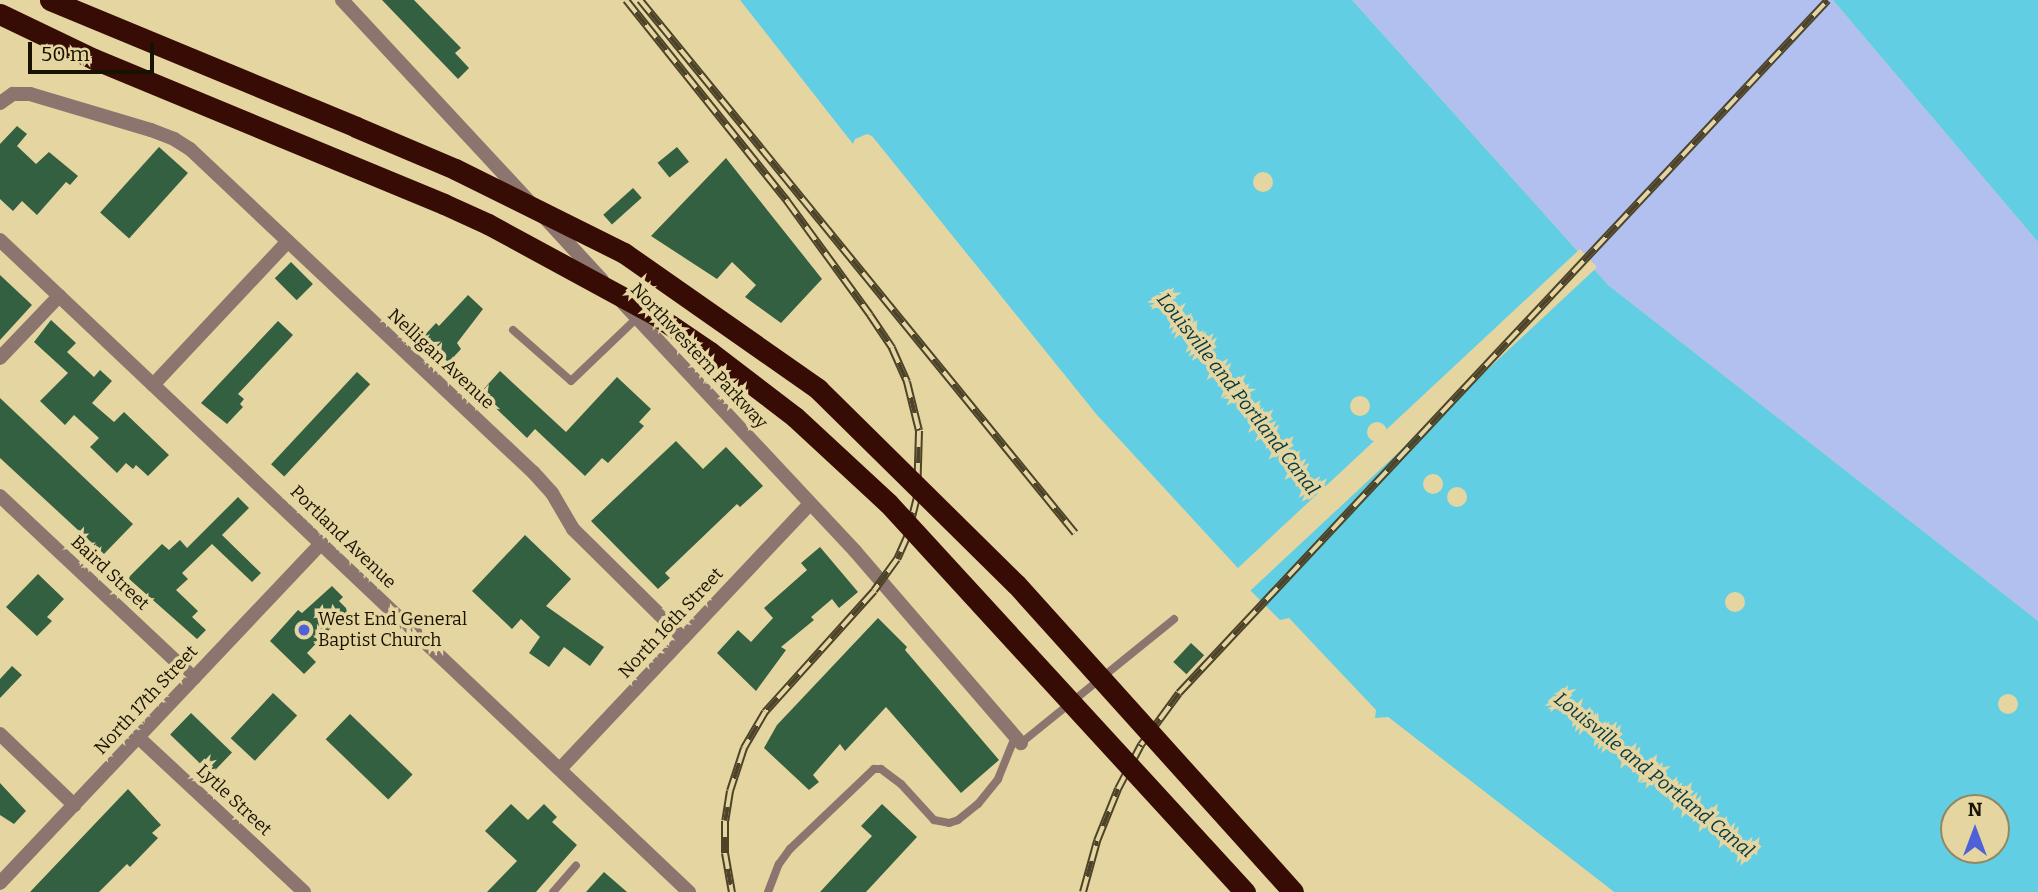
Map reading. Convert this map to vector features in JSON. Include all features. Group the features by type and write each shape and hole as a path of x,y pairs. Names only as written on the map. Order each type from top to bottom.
{"highway":[{"path":"50,0 455,169 624,253 818,389 1016,584 1293,892"},
{"path":"0,14 94,59 488,224 654,314 710,352 795,417 888,503 1245,892"}],"street":[{"name":"Northwestern Parkway","path":"342,0 855,551 1018,740"},
{"name":"Nelligan Avenue","path":"0,103 13,94 30,94 151,130 190,149 533,472 552,493 573,529 683,638"},
{"name":"Portland Avenue","path":"0,240 689,892"},
{"path":"153,385 288,241"},
{"path":"0,358 60,296"},
{"name":"Baird Street","path":"0,496 194,678"},
{"name":"North 16th Street","path":"560,769 810,505"},
{"name":"North 17th Street","path":"0,883 321,543"},
{"path":"0,734 74,805"},
{"name":"Lytle Street","path":"138,737 304,892"}],"lane":[{"path":"513,330 571,381 637,317"},
{"path":"768,892 779,864 790,849 874,769 881,769 901,784 934,820 949,823 958,820 978,804 998,779 1018,740 1174,620"},
{"path":"553,892 576,866"}],"shaded area":[{"path":"1352,0 1833,0 2038,242 2038,621 1608,285"}],"water":[{"name":"Louisville and Portland Canal","path":"740,0 1352,0 1608,285 2038,621 2038,892 1614,892 1388,717 1375,718 1376,710 1289,618 1280,620 1248,588 1251,582 1097,415 872,136 867,134 855,139 853,144"},
{"path":"1833,0 2038,0 2038,242"}],"pier":[{"path":"1263,172 1270,175 1273,182 1270,189 1263,192 1256,189 1253,182 1256,175"},
{"path":"1580,249 1597,267 1247,593 1230,575"},
{"path":"1360,396 1367,399 1370,406 1367,413 1360,416 1353,413 1350,406 1353,399"},
{"path":"1377,422 1384,425 1387,432 1384,439 1377,442 1370,439 1367,432 1370,425"},
{"path":"1433,474 1440,477 1443,484 1440,491 1433,494 1426,491 1423,484 1426,477"},
{"path":"1457,487 1464,490 1467,497 1464,504 1457,507 1450,504 1447,497 1450,490"},
{"path":"1735,592 1742,595 1745,602 1742,609 1735,612 1728,609 1725,602 1728,595"},
{"path":"2008,694 2015,697 2018,704 2015,711 2008,714 2001,711 1998,704 2001,697"},
{"path":"1388,717 1614,892 1609,892 1387,721 1377,723"}],"building":[{"path":"382,0 414,0 461,48 455,53 469,68 458,79"},
{"path":"17,126 27,134 17,146 36,164 49,152 78,176 70,185 66,182 37,215 22,201 13,211 0,199 0,144"},
{"path":"159,147 188,173 129,238 100,212"},
{"path":"677,147 689,162 670,177 658,163"},
{"path":"726,158 822,279 781,323 745,297 756,285 732,262 717,279 651,236"},
{"path":"633,188 642,198 612,224 603,215"},
{"path":"291,262 313,284 297,300 275,278"},
{"path":"0,275 32,305 0,340"},
{"path":"468,295 483,309 457,343 461,349 448,363 422,338 436,323 439,326"},
{"path":"51,320 76,343 67,352 94,377 100,370 112,381 92,403 114,422 124,412 169,455 148,476 136,465 133,469 126,463 117,473 90,447 99,438 74,415 65,425 40,401 68,373 34,342"},
{"path":"278,321 293,335 238,394 244,399 240,404 243,407 227,424 201,403"},
{"path":"500,371 566,432 617,377 651,409 639,422 644,426 608,463 602,458 585,476 535,429 527,438 480,393"},
{"path":"357,372 370,384 284,476 271,464"},
{"path":"0,398 133,524 104,554 0,458"},
{"path":"676,441 703,469 726,447 763,486 740,507 737,504 665,573 670,578 658,589 591,521"},
{"path":"238,497 249,508 222,535 261,573 252,582 212,544 182,573 188,579 176,590 198,611 192,617 206,630 197,639 128,578 162,544 169,550 180,540 187,548"},
{"path":"525,535 571,579 546,606 604,647 590,666 564,647 549,667 529,653 540,637 521,619 512,629 472,591"},
{"path":"820,547 858,592 839,608 832,599 811,617 814,620 781,647 786,650 756,691 717,653 738,630 751,642 773,618 764,608 807,570 801,563"},
{"path":"38,574 64,599 47,617 52,621 37,636 6,607"},
{"name":"West End General Baptist Church","path":"332,586 343,597 339,601 348,610 307,653 316,662 304,674 270,641 298,610 302,613"},
{"path":"878,618 907,647 905,650 999,760 961,793 886,707 845,751 840,744 813,775 819,782 809,790 764,748 777,725"},
{"path":"1191,643 1204,655 1186,674 1173,662"},
{"path":"12,666 22,675 0,698 0,679"},
{"path":"273,693 297,716 255,761 231,738"},
{"path":"191,713 232,753 211,774 170,735"},
{"path":"350,714 413,774 388,800 326,739"},
{"path":"0,783 26,811 14,824 0,815"},
{"path":"128,789 161,825 152,833 158,838 130,867 127,864 99,892 30,892"},
{"path":"511,804 528,820 544,804 557,817 552,822 577,845 536,892 487,892 517,861 485,831"},
{"path":"882,804 917,837 866,892 820,892 872,836 861,826"},
{"path":"604,872 627,892 586,892"}],"railway":[{"path":"626,0 787,201 870,315 892,348 907,382 919,431 917,497 907,537 897,559 874,591 765,712 744,748 730,791 725,821 725,853 732,892"},
{"path":"640,0 1075,533"},
{"path":"1083,892 1097,841 1118,789 1141,745 1179,693 1828,0"}],"place":[{"name":"West End General Baptist Church","path":"304,630"}]}
